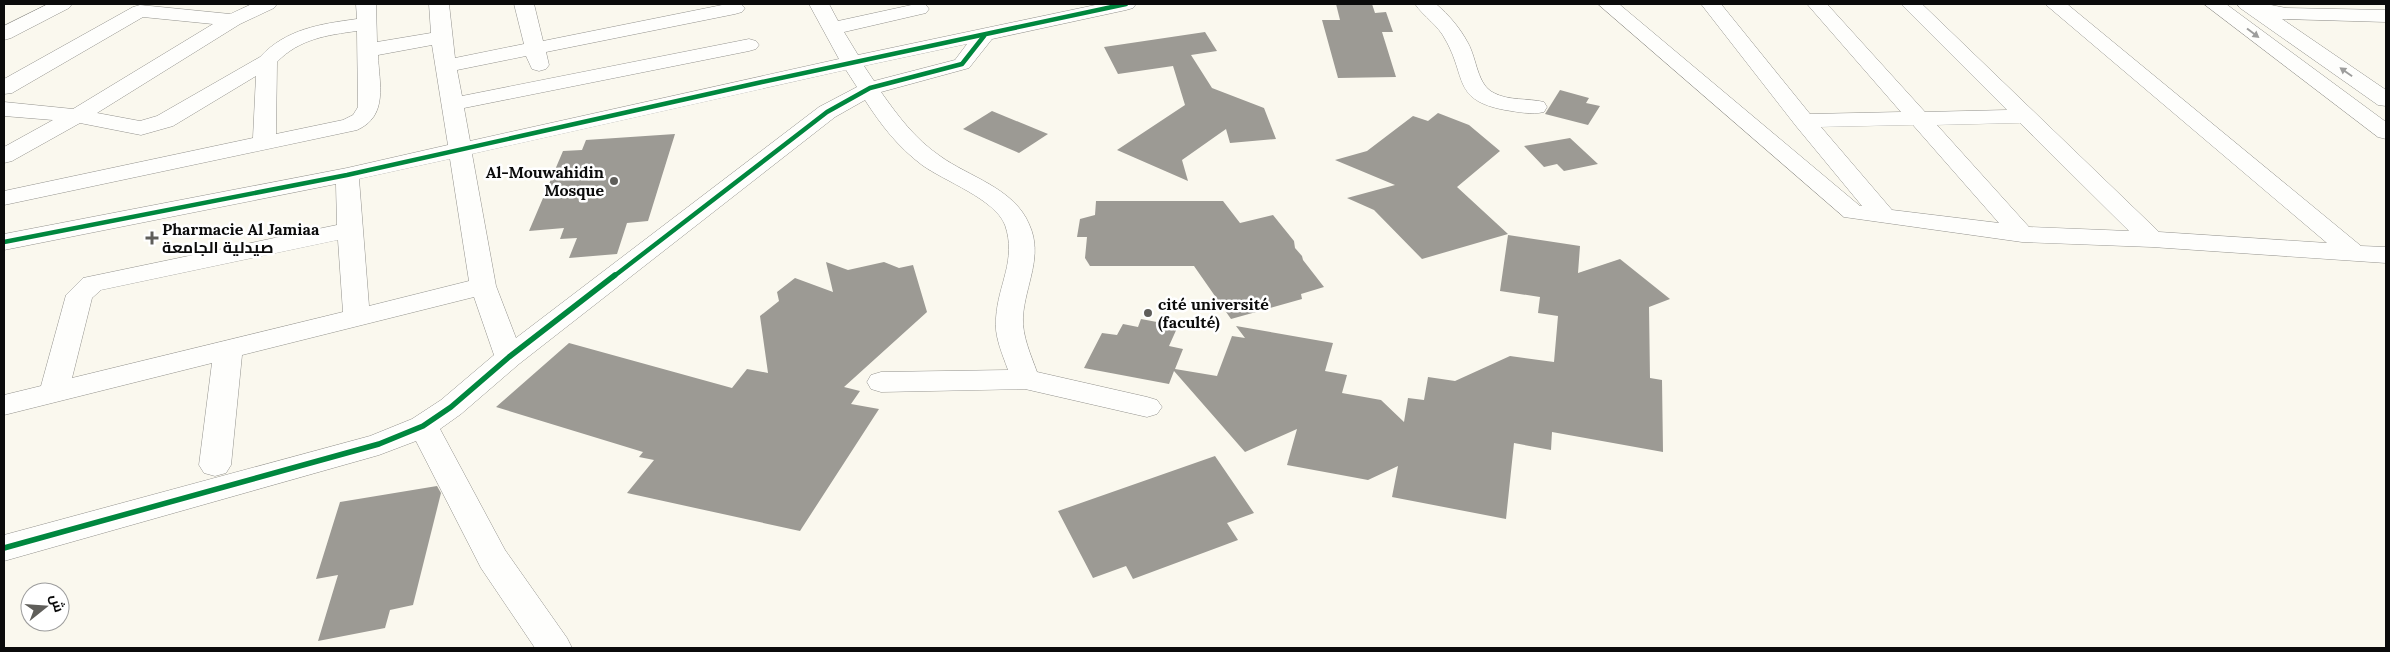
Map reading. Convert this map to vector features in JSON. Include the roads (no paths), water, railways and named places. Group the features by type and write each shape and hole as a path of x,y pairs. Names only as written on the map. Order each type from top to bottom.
{"street":[{"path":"4,34 62,4"},
{"path":"4,156 78,116 233,20 267,4"},
{"path":"439,4 442,37 483,286 510,357"},
{"path":"524,4 543,86"},
{"path":"819,4 852,64 870,88 895,128 918,151 946,171 990,194 1009,212 1017,224 1023,250 1022,264 1013,291 1009,319 1011,337 1025,380"},
{"path":"4,242 347,175 762,82 984,36 1126,4"},
{"path":"1425,4 1440,18 1457,42 1474,86 1480,94 1495,101 1536,107"},
{"path":"1608,4 1853,212 2022,234 2152,239 2386,255"},
{"path":"1711,4 1804,121 1884,216"},
{"path":"1818,4 2022,234"},
{"path":"1911,4 2152,239"},
{"path":"2055,4 2354,253"},
{"path":"2214,4 2386,132"},
{"path":"2245,4 2286,14 2386,16"},
{"path":"2245,4 2386,100"},
{"path":"447,66 734,6 762,82"},
{"path":"833,28 923,6"},
{"path":"4,88 144,8 233,20"},
{"path":"4,109 78,116 140,128 172,118 267,61 274,52 295,38 367,13 369,107 361,120 349,125 4,198"},
{"path":"4,548 380,444 423,426 451,407 510,357 827,112 870,88 962,64 984,36"},
{"path":"369,50 442,37"},
{"path":"453,104 749,45"},
{"path":"264,143 267,61"},
{"path":"1804,121 2026,116"},
{"path":"132,171 140,128"},
{"path":"347,175 357,319"},
{"path":"54,392 79,295 88,285 350,230"},
{"path":"4,405 357,319 483,286"},
{"path":"214,465 228,351"},
{"path":"881,382 1025,380 1147,407"},
{"path":"423,426 493,559 554,648"}],"place":[{"name":"Al-Mouwahidin Mosque","path":"614,181"},
{"name":"Pharmacie Al Jamiaa صيدلية الجامعة","path":"152,238"},
{"name":"cité université (faculté)","path":"1148,313"}]}
